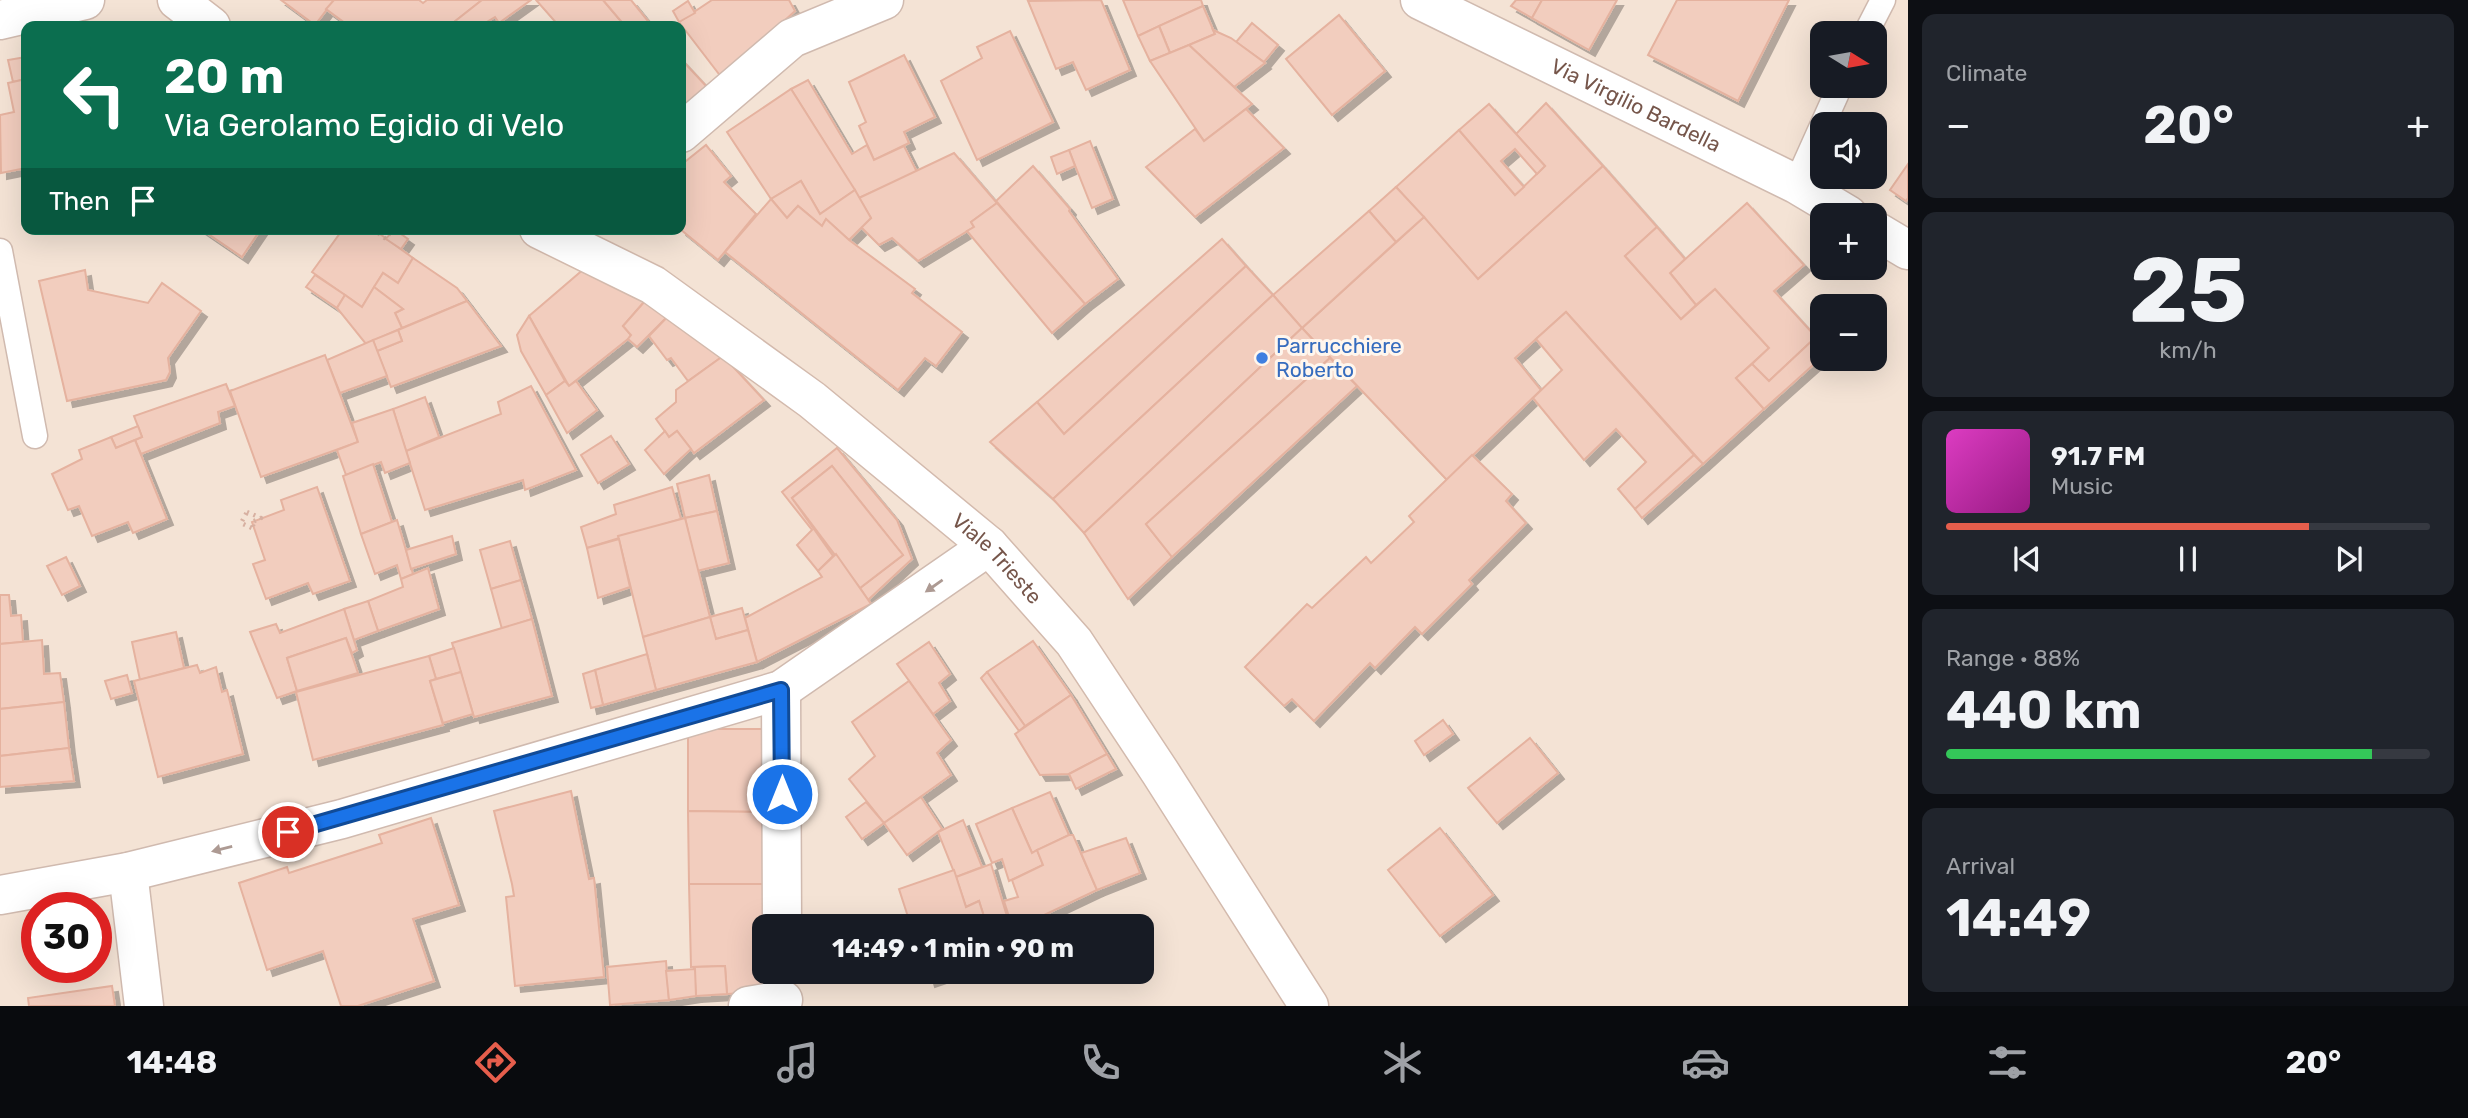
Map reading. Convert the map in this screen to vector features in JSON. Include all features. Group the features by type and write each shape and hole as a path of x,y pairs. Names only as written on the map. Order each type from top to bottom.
{"street":[{"path":"0,20 85,0"},
{"path":"177,0 204,21"},
{"path":"686,129 792,38 884,0"},
{"name":"Via Virgilio Bardella","path":"1420,0 1796,184 1828,203"},
{"name":"Viale Trieste","path":"561,235 653,285 812,400 989,546 1073,642 1160,772 1309,1006"},
{"path":"1887,238 1908,250"},
{"path":"0,895 128,872 342,819 781,690 989,546"},
{"path":"781,690 782,914"},
{"path":"128,872 144,1006"}],"lane":[{"path":"1872,21 1883,0"},
{"path":"1796,184 1835,98"},
{"path":"0,251 35,436"}],"path":[{"path":"247,512 261,519 252,522 254,529 241,523 247,512"}],"shaded area":[{"path":"0,0 1908,0 1908,1006 0,1006"}],"building":[{"path":"281,0 334,0 318,21 310,21"},
{"path":"334,0 419,0 423,3 427,0 482,0 455,21 342,21 326,9"},
{"path":"482,0 531,0 502,21 495,17 488,21 455,21"},
{"path":"536,0 603,0 621,21 555,21"},
{"path":"603,0 631,0 648,21 621,21"},
{"path":"712,0 789,0 795,11 722,78 686,31 686,21 680,21"},
{"path":"1101,0 1130,70 1086,90 1073,62 1056,69 1028,1"},
{"path":"1123,0 1201,0 1203,6 1138,36"},
{"path":"1516,0 1542,0 1532,18 1511,6"},
{"path":"1542,0 1617,0 1589,50 1532,18"},
{"path":"1677,0 1789,0 1738,101 1648,55"},
{"path":"688,1 695,13 678,21 673,11"},
{"path":"1203,6 1215,34 1170,53 1159,26"},
{"path":"1339,15 1385,71 1332,115 1286,59"},
{"path":"1252,23 1278,45 1264,62 1236,42"},
{"path":"1159,26 1170,53 1150,61 1138,36"},
{"path":"1213,30 1231,38 1265,63 1234,87 1189,45 1215,34"},
{"path":"1010,31 1053,122 977,160 941,81 982,58 977,47"},
{"path":"1189,45 1252,104 1204,141 1150,61"},
{"path":"904,55 935,117 904,132 909,143 874,160 859,126 866,122 849,82"},
{"path":"21,58 21,80 13,82 8,60"},
{"path":"686,64 707,87 686,106"},
{"path":"21,80 21,169 1,173 0,115 14,112 8,83"},
{"path":"808,80 852,154 867,145 874,160 904,146 917,172 859,198 791,89"},
{"path":"791,89 855,190 820,214 801,181 771,199 727,132"},
{"path":"1546,103 1603,166 1478,279 1396,187 1459,130 1515,195 1545,166 1516,134"},
{"path":"1489,104 1545,166 1537,174 1515,149 1501,161 1524,187 1515,195 1459,130"},
{"path":"1246,109 1284,148 1195,217 1146,167 1195,129 1204,141"},
{"path":"1090,141 1113,199 1092,208 1069,150"},
{"path":"706,145 731,176 724,182 756,214 718,260 686,234 686,161"},
{"path":"1069,150 1075,166 1057,174 1051,157"},
{"path":"954,153 997,203 971,222 974,227 918,261 892,238 879,245 861,227 871,218 859,198"},
{"path":"1908,164 1908,198 1906,201 1890,190"},
{"path":"1033,166 1070,209 1118,279 1085,304 996,201"},
{"path":"1603,166 1657,227 1625,256 1681,319 1715,289 1769,348 1736,378 1764,409 1703,464 1566,312 1515,358 1541,390 1447,480 1302,328 1424,217 1478,279"},
{"path":"801,181 820,214 855,190 871,218 849,240 826,219 822,226 798,206 787,218 771,199"},
{"path":"1396,187 1424,217 1396,242 1369,211"},
{"path":"771,199 787,218 798,206 822,226 826,219 849,240 915,289 912,293 962,332 936,366 925,358 898,390 725,252"},
{"path":"997,203 1085,304 1052,333 967,231 974,227 971,222"},
{"path":"1747,203 1804,265 1774,291 1810,330 1810,343 1769,381 1752,364 1769,348 1715,289 1696,305 1670,273"},
{"path":"1369,211 1396,242 1302,328 1273,295"},
{"path":"1657,227 1685,259 1670,273 1696,305 1681,319 1625,256"},
{"path":"210,235 257,235 242,257"},
{"path":"339,235 381,235 413,258 398,283 383,273 362,307 312,272"},
{"path":"389,235 402,235 408,239 401,249 386,239"},
{"path":"1222,239 1246,266 1064,434 1037,402"},
{"path":"413,258 457,288 467,301 402,328 395,313 403,309 374,287 383,273 398,283"},
{"path":"1246,266 1273,295 1053,499 990,442 1037,402 1064,434"},
{"path":"585,268 645,301 623,326 631,335 628,339 569,386 529,316"},
{"path":"85,270 88,290 148,303 162,283 201,311 168,358 170,372 166,380 67,401 39,281"},
{"path":"315,275 345,295 337,308 306,287"},
{"path":"374,287 403,309 395,313 402,328 366,344 337,308 345,295 362,307"},
{"path":"1273,295 1302,328 1084,533 1053,499"},
{"path":"467,301 501,346 391,387 377,351 402,341 398,330"},
{"path":"645,301 675,309 637,347 628,339 631,335 623,326"},
{"path":"675,309 723,356 688,381 671,358 667,360 649,336"},
{"path":"1566,312 1694,455 1635,509 1618,489 1646,462 1616,429 1584,460 1533,398 1562,370 1536,339"},
{"path":"529,316 565,381 546,395 521,351 517,335"},
{"path":"1302,328 1330,358 1146,524 1172,557 1128,599 1084,533"},
{"path":"398,330 402,341 377,351 373,340"},
{"path":"373,340 387,376 340,393 327,360"},
{"path":"1810,343 1810,368 1764,409 1736,378 1752,364 1769,381"},
{"path":"325,355 358,442 261,477 230,391"},
{"path":"723,356 764,400 694,453 677,431 669,437 656,419 676,402 676,390"},
{"path":"1330,358 1357,386 1172,557 1146,524"},
{"path":"565,381 569,386 576,381 597,410 567,433 546,395"},
{"path":"226,384 235,406 218,412 220,423 141,454 135,440 142,437 134,416"},
{"path":"531,386 576,470 525,490 523,480 425,510 406,451 501,414 498,402"},
{"path":"425,397 439,437 406,451 393,409"},
{"path":"393,409 410,463 385,473 381,462 346,475 337,450 358,442 352,423"},
{"path":"138,426 142,437 116,448 111,437"},
{"path":"665,431 669,437 677,431 691,449 664,474 645,450"},
{"path":"611,436 629,464 598,483 581,455"},
{"path":"111,437 116,448 135,440 167,519 133,533 128,522 92,536 79,506 68,510 52,474 82,459 79,450"},
{"path":"837,448 897,520 912,559 868,600 860,588 903,555 832,466 792,498 833,556 818,571 797,545 812,530 782,492"},
{"path":"1472,455 1512,494 1506,501 1526,523 1469,580 1472,584 1422,634 1415,627 1375,668 1370,663 1314,721 1292,699 1284,706 1245,667 1307,604 1312,608 1366,557 1371,563 1414,522 1409,516"},
{"path":"1694,455 1703,464 1642,518 1635,509"},
{"path":"373,464 392,522 361,534 343,476"},
{"path":"832,466 903,555 860,588 792,498"},
{"path":"709,475 717,511 685,518 677,484"},
{"path":"317,487 350,581 313,594 308,583 266,599 253,564 265,560 252,522 284,510 281,500"},
{"path":"672,487 681,519 587,548 581,527 616,514 614,505"},
{"path":"717,511 729,563 697,571 685,518"},
{"path":"685,518 710,617 643,637 618,536"},
{"path":"397,520 413,574 401,579 397,565 375,574 361,534"},
{"path":"452,536 456,554 411,569 406,550"},
{"path":"619,539 630,587 598,598 587,548"},
{"path":"510,541 521,580 491,589 480,550"},
{"path":"836,554 871,604 757,662 745,618 822,577 818,571"},
{"path":"66,557 80,586 62,595 47,566"},
{"path":"428,568 439,609 378,631 368,601 403,587 401,579"},
{"path":"521,580 532,619 502,629 491,589"},
{"path":"0,595 9,595 11,616 21,615 23,642 0,644"},
{"path":"368,601 378,631 354,640 344,609"},
{"path":"742,608 748,630 716,639 710,617"},
{"path":"344,609 357,650 352,653 346,638 287,658 297,691 277,698 250,632 276,624 280,633"},
{"path":"710,617 716,639 748,630 757,662 656,690 643,637"},
{"path":"532,619 552,696 474,717 452,643"},
{"path":"176,632 184,668 140,680 132,642"},
{"path":"346,638 358,673 297,691 287,658"},
{"path":"42,640 44,674 60,673 64,702 0,709 0,644"},
{"path":"1033,641 1071,695 1025,726 987,672"},
{"path":"929,642 950,674 939,683 950,701 933,714 897,664"},
{"path":"454,648 461,672 436,679 429,656"},
{"path":"647,654 656,690 603,705 595,670"},
{"path":"429,656 436,679 430,681 443,725 313,760 296,692"},
{"path":"197,665 200,673 216,667 222,692 227,690 243,754 158,777 134,681"},
{"path":"595,670 603,705 591,708 583,674"},
{"path":"461,672 473,714 443,723 430,681"},
{"path":"987,672 1025,726 1019,731 981,678"},
{"path":"127,675 132,693 111,699 105,681"},
{"path":"909,681 951,740 937,753 951,775 884,823 849,779 875,756 852,722"},
{"path":"1071,695 1107,754 1069,774 1040,775 1015,734"},
{"path":"64,702 69,748 0,756 0,709"},
{"path":"1443,720 1453,734 1424,755 1415,741"},
{"path":"688,729 769,729 770,812 688,811"},
{"path":"1530,738 1558,773 1497,823 1468,788"},
{"path":"69,748 74,781 0,787 0,756"},
{"path":"1107,754 1116,769 1076,789 1069,774"},
{"path":"571,791 589,879 594,878 604,977 515,986 506,897 514,896 494,811"},
{"path":"1050,792 1069,835 1032,853 1012,808"},
{"path":"921,797 942,829 907,855 884,823"},
{"path":"866,802 884,823 862,839 846,817"},
{"path":"1012,808 1032,853 1037,850 1043,865 1009,881 1002,859 992,863 976,824"},
{"path":"688,811 770,812 771,884 689,884"},
{"path":"431,818 459,905 413,919 434,981 358,1006 341,1006 323,951 267,970 239,883 287,867 289,873 382,843 379,835"},
{"path":"963,820 982,867 956,877 938,832"},
{"path":"1440,828 1493,895 1440,936 1388,870"},
{"path":"1073,835 1097,890 1046,914 1008,914 1004,901 1018,897 1012,880 1043,865 1037,850"},
{"path":"1126,838 1140,873 1097,890 1081,853"},
{"path":"991,864 1006,914 983,914 979,901 966,907 956,877"},
{"path":"954,870 966,907 979,901 983,914 907,914 899,889"},
{"path":"689,884 771,884 767,914 752,914 752,984 771,984 771,991 727,994 725,966 691,967"},
{"path":"666,961 669,1000 610,1005 607,967"},
{"path":"725,966 727,994 696,996 694,967"},
{"path":"695,969 696,996 669,1000 666,971"},
{"path":"112,986 115,1006 29,1006 28,998"}],"place":[{"name":"Parrucchiere Roberto","path":"1262,358"}],"route":[{"path":"288,832 342,819 781,690 782,794"}]}
